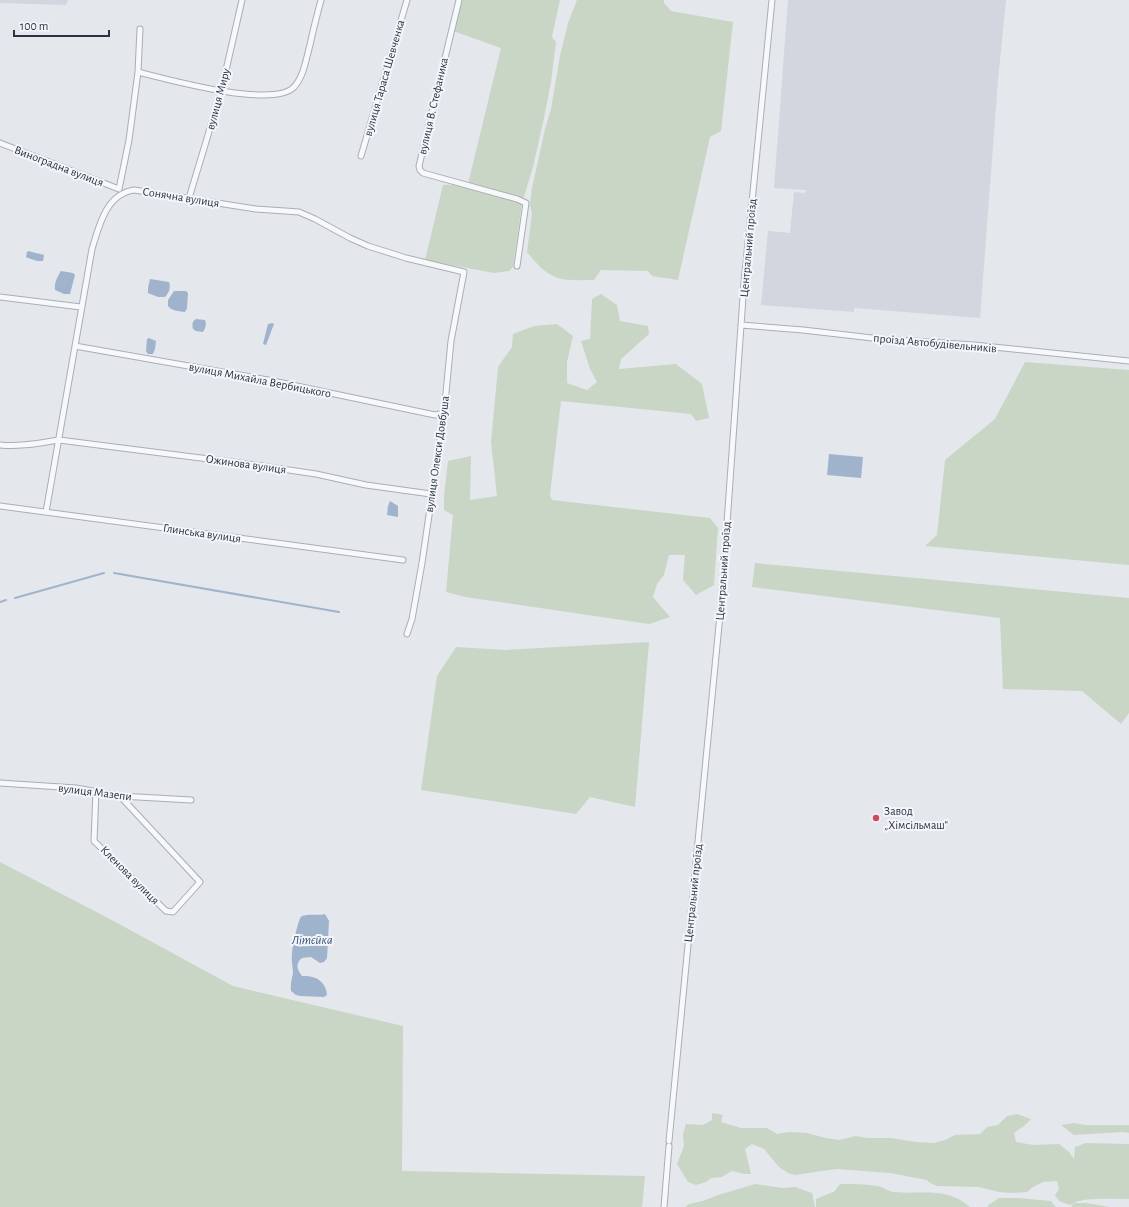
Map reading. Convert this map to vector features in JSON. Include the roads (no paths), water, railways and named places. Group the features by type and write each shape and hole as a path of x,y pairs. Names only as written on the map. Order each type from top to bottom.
{"street":[{"name":"вулиця Миру","path":"189,198 221,92 242,0"},
{"path":"138,72 221,92 263,95 282,93 293,88 302,75 321,0"},
{"name":"вулиця Тараса Шевченка","path":"361,156 407,0"},
{"name":"вулиця В. Стефаника","path":"459,0 419,166 423,173 517,199 526,203 518,266"},
{"name":"Центральний проїзд","path":"664,1207 722,594 741,325 772,0"},
{"path":"46,512 92,249 107,208 120,191 129,140 138,72 140,29"},
{"name":"Виноградна вулиця","path":"0,143 120,191"},
{"name":"Сонячна вулиця","path":"120,191 139,190 256,209 299,212 350,238 374,248 406,258 464,272"},
{"name":"вулиця Олекси Довбуша","path":"407,634 412,619 422,562 444,413 451,341 464,272"},
{"path":"0,297 81,307"},
{"name":"проїзд Автобудівельників","path":"741,325 803,330 880,339 974,345 1129,361"},
{"name":"вулиця Михайла Вербицького","path":"75,346 268,380 406,410 435,415 444,413"},
{"path":"0,445 10,446 35,444 59,440"},
{"name":"Ожинова вулиця","path":"59,440 316,474 366,485 432,494"},
{"name":"Глинська вулиця","path":"0,506 403,560"},
{"name":"вулиця Мазепи","path":"0,783 76,788 120,796 191,800"},
{"name":"Кленова вулиця","path":"96,791 94,841 166,912 173,912 200,882 120,796"}],"water":[{"path":"28,251 44,255 43,261 37,261 26,257"},
{"path":"61,271 73,273 75,275 70,294 64,294 55,290 56,280"},
{"path":"150,279 169,282 170,286 168,294 165,297 158,297 148,293"},
{"path":"174,291 186,291 188,293 187,308 185,312 173,310 168,306 168,300"},
{"path":"196,319 205,320 206,325 203,332 193,329 192,326"},
{"path":"268,324 274,324 266,345 263,344"},
{"path":"149,338 156,341 153,354 148,354 146,351 147,339"},
{"path":"829,454 863,457 861,478 827,475"},
{"path":"390,501 398,506 398,517 387,515"},
{"name":"Літєйка","path":"325,914 329,921 327,958 324,962 320,963 311,957 302,958 298,962 298,967 302,976 319,980 324,986 327,995 324,997 296,995 291,991 293,973 292,956 294,940 300,919 306,915"}],"waterway":[{"path":"15,598 104,573"},
{"path":"114,573 339,612"},
{"path":"0,602 6,600"}],"place":[{"name":"Завод „Хімсільмаш“","path":"876,818"}]}
